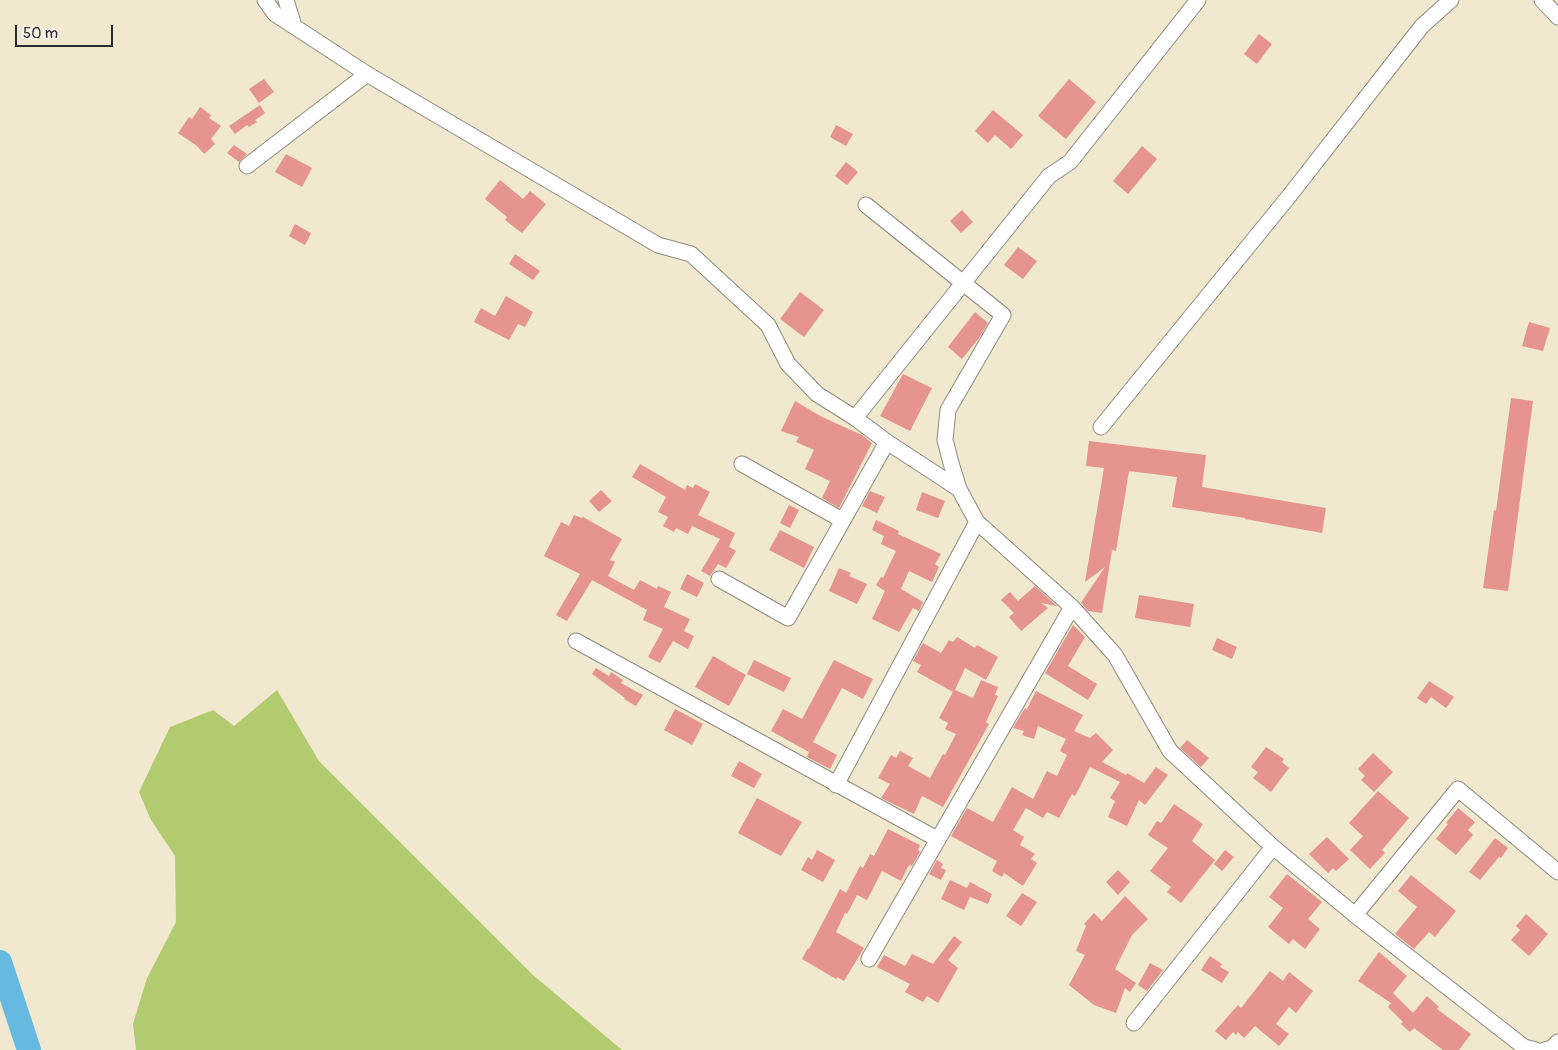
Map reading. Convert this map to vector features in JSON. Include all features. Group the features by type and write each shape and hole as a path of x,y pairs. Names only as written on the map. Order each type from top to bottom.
{"street":[{"path":"265,0 275,14 367,74 658,245 691,254 768,325 788,364 817,394 855,418 886,442 960,489"},
{"path":"286,0 294,26"},
{"path":"855,418 1049,176 1070,162 1198,0"},
{"path":"1100,427 1290,195 1422,26 1451,0"},
{"path":"1542,0 1558,17"},
{"path":"247,166 367,74"},
{"path":"866,205 1003,315 948,410 945,440 960,489 977,522 1072,606 1115,655 1170,751 1273,847 1355,915 1524,1046 1536,1050"},
{"path":"719,579 788,618 886,442"},
{"path":"742,464 842,520"},
{"path":"836,785 977,522"},
{"path":"869,959 1072,606"},
{"path":"576,641 937,839"},
{"path":"1355,915 1458,789 1558,872"},
{"path":"1134,1023 1273,847"},
{"path":"1545,1050 1552,1048 1558,1042"}],"green space":[{"path":"277,690 319,761 533,975 622,1050 136,1050 133,1024 147,978 176,922 175,856 151,820 139,792 170,727 213,710 234,726"}],"building":[{"path":"1259,34 1272,44 1257,64 1244,54"},
{"path":"264,79 274,92 259,103 249,89"},
{"path":"1069,79 1096,102 1066,139 1038,116"},
{"path":"260,105 265,113 255,120 257,122 249,127 247,125 235,134 229,126"},
{"path":"200,107 211,115 209,118 221,126 211,139 215,144 204,154 197,146 178,133 189,117 192,119"},
{"path":"993,110 1023,135 1011,149 995,135 988,143 975,131"},
{"path":"836,125 853,134 846,146 830,137"},
{"path":"234,145 247,154 239,162 227,153"},
{"path":"1142,146 1157,159 1128,194 1113,181"},
{"path":"286,154 312,168 302,187 275,172"},
{"path":"846,162 858,172 847,185 835,176"},
{"path":"500,180 523,199 530,191 546,204 522,233 505,220 507,217 485,199"},
{"path":"962,210 973,222 961,233 950,221"},
{"path":"295,224 311,233 305,245 289,236"},
{"path":"1018,247 1037,261 1023,279 1004,265"},
{"path":"515,254 540,271 533,280 509,264"},
{"path":"800,292 824,310 804,337 780,319"},
{"path":"506,296 533,312 525,327 518,324 509,340 474,322 481,308 495,316"},
{"path":"975,312 988,323 962,359 948,347"},
{"path":"1529,322 1550,328 1543,351 1522,346"},
{"path":"903,374 932,388 910,431 880,416"},
{"path":"1511,398 1533,401 1508,591 1483,588 1494,510 1496,511"},
{"path":"795,401 822,417 862,435 872,443 839,508 822,498 830,481 805,469 814,450 796,442 799,437 781,431"},
{"path":"1089,441 1206,455 1202,487 1326,508 1322,533 1245,518 1172,507 1177,477 1129,471 1116,551 1112,550 1102,613 1088,611 1081,603 1105,567 1085,582 1104,468 1086,466"},
{"path":"640,464 685,490 687,485 693,488 695,484 710,492 698,515 735,533 729,547 736,551 726,568 718,564 710,576 701,571 720,539 692,526 688,534 676,528 674,532 663,526 668,517 658,512 666,497 632,477"},
{"path":"601,490 612,501 599,512 589,501"},
{"path":"870,491 885,497 877,513 862,506"},
{"path":"922,492 945,501 938,518 916,510"},
{"path":"789,505 799,510 790,528 780,523"},
{"path":"574,515 583,517 622,539 610,560 615,562 608,576 634,590 640,580 657,589 658,586 671,592 664,607 690,619 684,631 694,636 688,649 673,641 660,663 648,657 663,629 643,620 647,610 592,580 567,621 556,615 580,574 544,556 561,522 569,526"},
{"path":"876,520 899,531 898,534 941,554 935,564 939,567 932,582 909,571 901,589 923,602 919,611 913,608 899,632 872,619 885,591 876,585 881,577 883,578 896,551 881,544 884,536 872,530"},
{"path":"780,530 814,547 804,568 769,550"},
{"path":"839,568 851,573 849,576 867,584 857,604 829,591"},
{"path":"687,574 704,583 697,597 680,589"},
{"path":"1035,586 1057,606 1041,603 1048,608 1021,631 1009,617 1014,613 1001,600 1010,592 1018,601"},
{"path":"1139,595 1194,604 1190,627 1135,618"},
{"path":"1073,625 1085,637 1068,666 1097,684 1088,700 1045,673"},
{"path":"957,637 975,648 977,645 998,657 986,680 965,668 955,690 973,698 981,680 998,687 995,695 998,696 986,722 989,724 943,807 922,796 914,814 881,798 890,784 878,778 891,755 896,758 900,751 913,758 908,766 930,778 943,754 945,755 956,734 945,729 948,723 939,718 953,692 917,672 921,665 913,661 923,643 941,653 949,640 953,642"},
{"path":"1217,638 1237,647 1232,659 1212,650"},
{"path":"713,656 746,675 729,706 695,687"},
{"path":"754,660 791,678 784,692 747,674"},
{"path":"834,660 873,679 863,699 842,688 813,742 837,755 830,769 807,757 809,752 771,731 783,709 802,719"},
{"path":"596,668 609,676 611,672 623,680 621,683 643,695 636,706 592,674"},
{"path":"1429,681 1454,697 1446,708 1431,697 1426,704 1417,698"},
{"path":"1036,691 1083,715 1074,731 1090,738 1096,733 1113,750 1102,762 1144,783 1156,767 1168,775 1145,805 1139,800 1127,826 1108,817 1115,801 1110,798 1120,782 1090,767 1075,796 1072,794 1059,818 1047,812 1043,818 1026,808 1013,830 1024,837 1020,845 1035,854 1031,859 1037,863 1023,886 1004,873 1002,877 992,871 997,861 951,836 967,808 993,822 1012,787 1033,799 1047,771 1057,776 1067,755 1060,751 1066,739 1038,726 1034,739 1022,735 1024,731 1013,728 1025,708 1027,709"},
{"path":"675,709 703,724 692,745 664,730"},
{"path":"1187,740 1209,758 1201,767 1180,748"},
{"path":"1266,747 1284,759 1282,762 1289,768 1271,792 1253,778 1258,772 1251,767"},
{"path":"1373,753 1393,772 1374,792 1361,780 1365,776 1358,769"},
{"path":"739,761 762,774 754,788 731,776"},
{"path":"1378,791 1409,818 1382,850 1385,853 1370,869 1350,850 1363,836 1349,823"},
{"path":"757,798 802,822 781,856 738,833"},
{"path":"1174,804 1203,824 1192,841 1215,860 1181,903 1167,892 1171,887 1150,871 1168,848 1148,835 1157,821 1161,823"},
{"path":"1458,808 1475,822 1468,830 1473,835 1456,855 1436,839"},
{"path":"888,829 920,845 918,850 920,852 912,866 908,867 901,881 882,871 867,900 857,895 847,914 845,913 836,932 864,948 844,981 837,977 836,979 802,959 840,889 846,893 860,866 863,868 870,854 874,856"},
{"path":"1327,837 1349,859 1336,871 1333,868 1328,873 1309,854"},
{"path":"1495,838 1508,848 1480,880 1469,872"},
{"path":"817,850 835,860 823,882 801,870 808,857 812,860"},
{"path":"1225,850 1234,857 1222,871 1214,864"},
{"path":"937,860 943,864 941,868 946,870 941,880 929,874"},
{"path":"1118,870 1130,882 1118,895 1106,882"},
{"path":"1287,874 1322,902 1308,919 1320,929 1305,949 1293,939 1289,944 1268,927 1283,908 1269,897"},
{"path":"1411,875 1456,911 1435,937 1429,932 1414,949 1395,934 1417,907 1398,891"},
{"path":"950,880 967,888 970,882 992,894 988,904 970,897 964,910 941,899"},
{"path":"1022,893 1037,902 1021,926 1006,916"},
{"path":"1125,896 1148,919 1132,935 1115,969 1136,983 1130,992 1125,988 1116,1013 1094,1005 1069,985 1085,955 1076,951 1086,926 1084,924 1094,913 1102,921"},
{"path":"1526,914 1548,934 1529,956 1511,940 1520,930 1516,926"},
{"path":"954,936 962,942 948,960 958,968 938,1003 927,996 923,1002 905,992 910,984 877,967 884,955 905,966 912,954 933,964"},
{"path":"1379,952 1407,976 1393,993 1413,1013 1427,996 1439,1007 1437,1009 1471,1034 1459,1050 1443,1050 1414,1028 1410,1032 1388,1007 1391,1003 1358,981"},
{"path":"1210,956 1222,964 1220,967 1229,972 1222,983 1201,970"},
{"path":"1150,963 1163,970 1147,991 1138,985"},
{"path":"1270,971 1283,981 1289,972 1313,991 1296,1013 1289,1007 1276,1024 1289,1034 1279,1046 1255,1026 1244,1038 1238,1032 1236,1035 1233,1032 1226,1040 1215,1031 1238,1005 1241,1008"}],"waterway":[{"path":"0,962 29,1050"}]}
